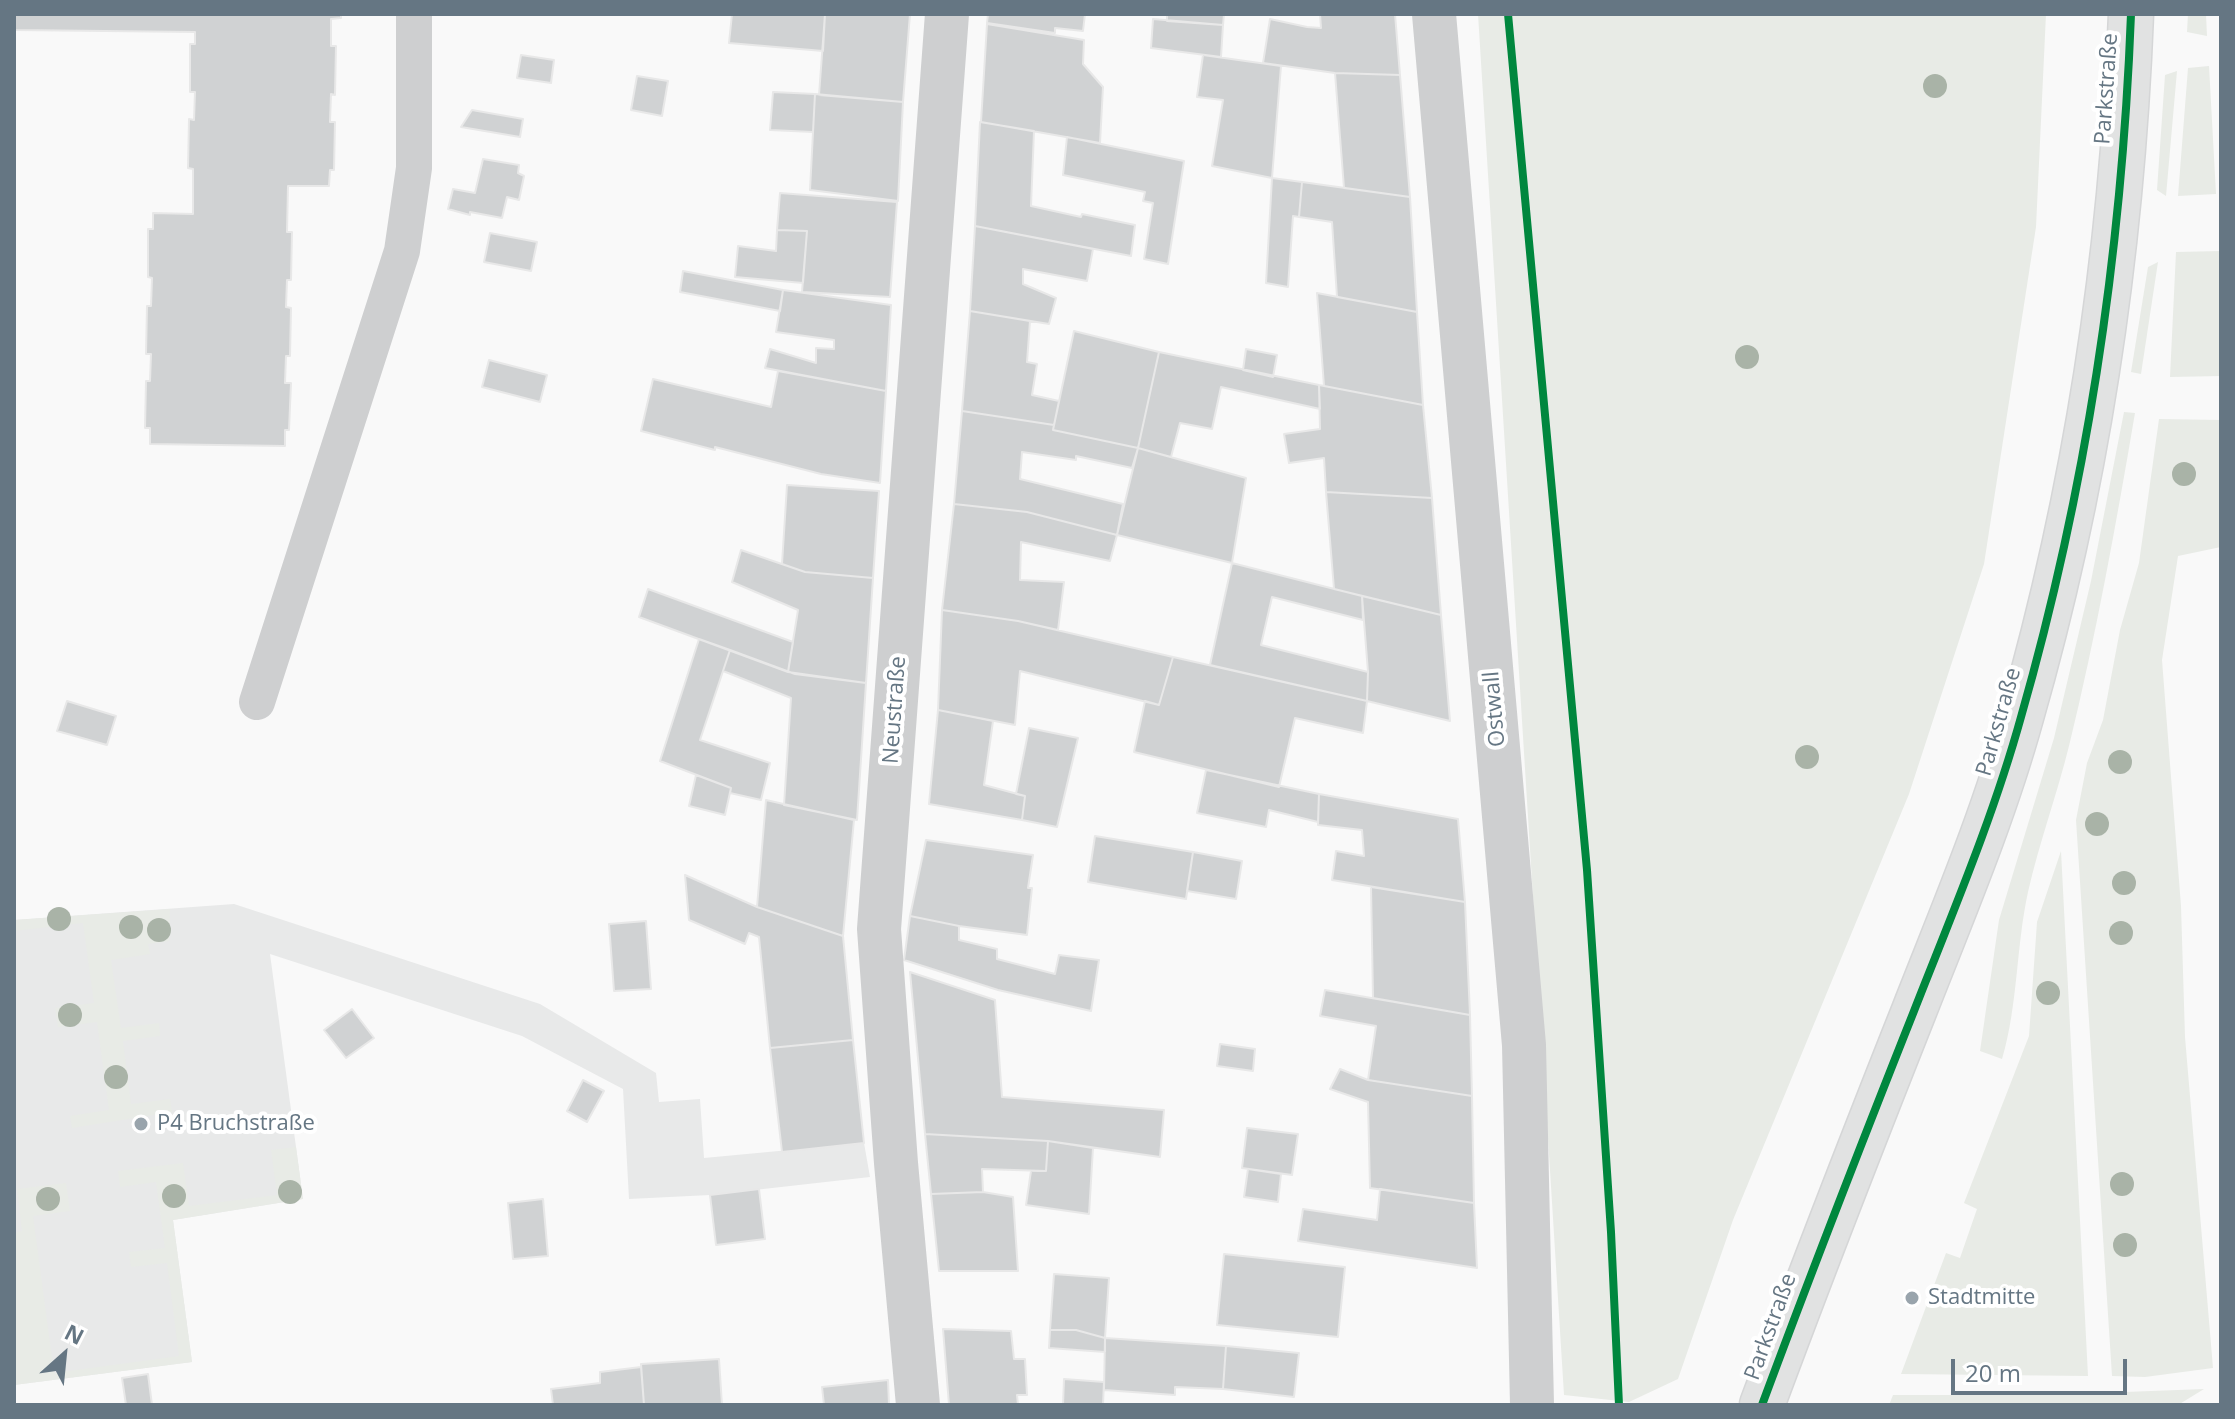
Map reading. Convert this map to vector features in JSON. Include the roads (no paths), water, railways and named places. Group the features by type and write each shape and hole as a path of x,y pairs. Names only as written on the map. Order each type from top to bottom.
{"main road":[{"name":"Parkstraße","path":"1762,1405 1989,819 2021,718 2061,553 2099,352 2114,227 2131,14"}],"street":[{"name":"Neustraße","path":"918,1405 879,929 947,14"},
{"name":"Ostwall","path":"1434,14 1524,1045 1532,1405"}],"lane":[{"path":"257,702 402,251 414,168 414,14"}],"place":[{"name":"P4 Bruchstraße","path":"141,1124"},
{"name":"Stadtmitte","path":"1912,1298"}]}
